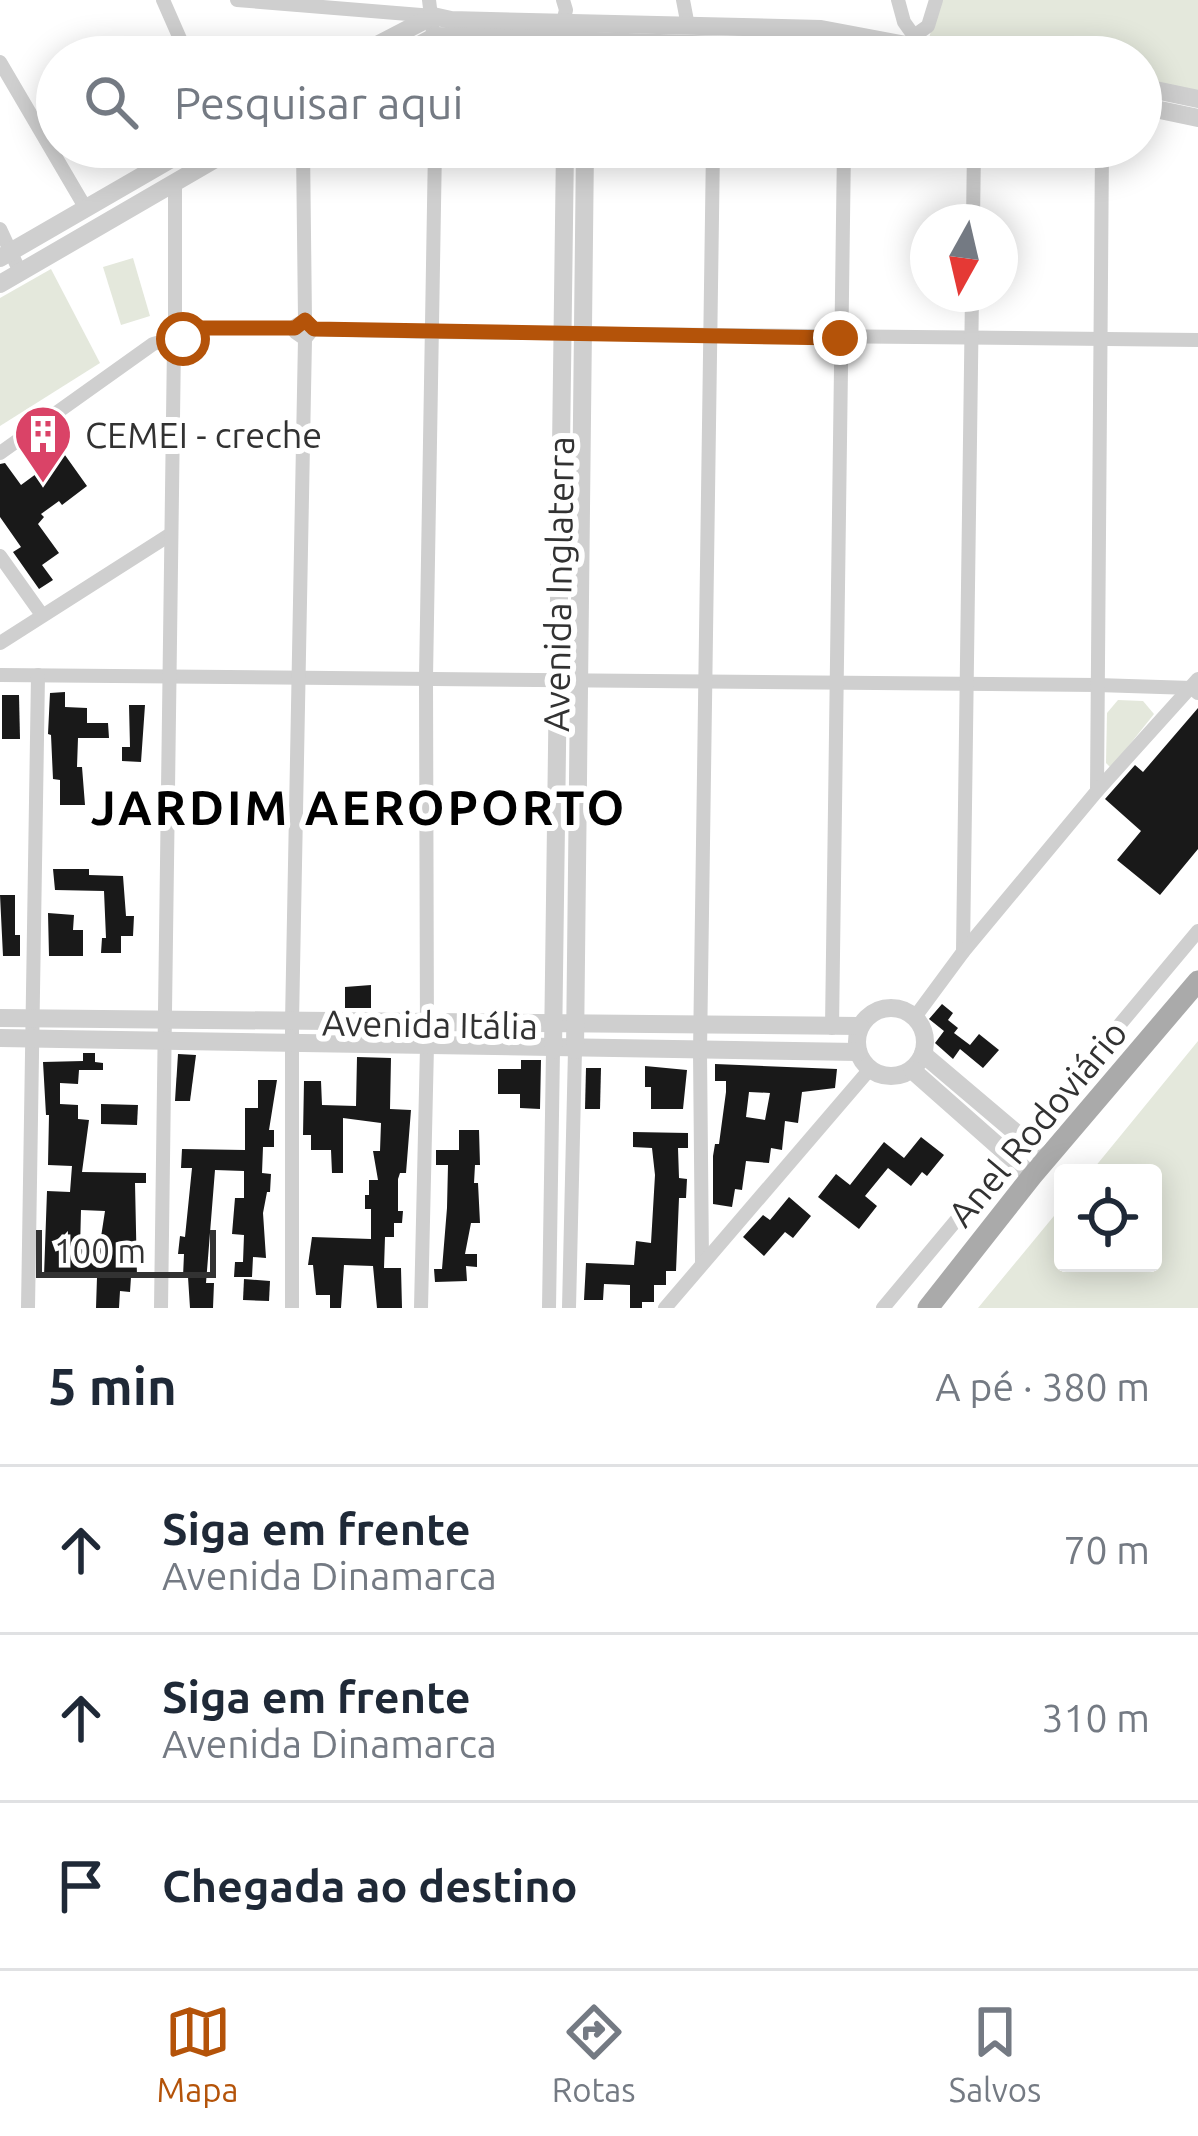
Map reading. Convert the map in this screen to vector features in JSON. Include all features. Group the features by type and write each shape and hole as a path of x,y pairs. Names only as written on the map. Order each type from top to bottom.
{"main road":[{"name":"Anel Rodoviário","path":"928,1308 1198,981"}],"street":[{"path":"163,0 179,36"},
{"path":"237,0 340,3 627,36"},
{"path":"683,0 688,26"},
{"path":"898,0 911,36"},
{"path":"919,36 928,26 936,0"},
{"path":"395,36 432,17"},
{"path":"573,31 688,26 702,36"},
{"path":"771,36 821,29 830,36"},
{"path":"0,62 36,123"},
{"path":"1162,92 1198,100"},
{"path":"1162,110 1198,118"},
{"path":"62,168 85,207"},
{"path":"5,255 155,168"},
{"path":"0,284 203,168"},
{"path":"292,1308 303,168"},
{"path":"421,1308 435,168"},
{"name":"Avenida Inglaterra","path":"566,168 578,680 569,1308"},
{"name":"Avenida Inglaterra","path":"549,1308 556,680 584,168"},
{"path":"702,1262 700,1027 712,168"},
{"path":"832,1028 844,168"},
{"path":"973,204 974,168"},
{"path":"1097,790 1102,168"},
{"path":"161,1308 175,186"},
{"path":"0,230 5,255 20,272"},
{"path":"963,952 972,312"},
{"path":"0,453 153,344 193,328 1198,340"},
{"path":"171,534 3,642 8,675 1196,686"},
{"path":"0,556 42,615"},
{"path":"28,1308 38,675"},
{"path":"917,1062 923,1028 915,1017 963,952 1097,790 1196,686"},
{"path":"883,1308 1198,932"},
{"name":"Avenida Itália","path":"165,1032 292,1022 832,1028 860,1026 883,1008 905,1010 915,1017"},
{"name":"Avenida Itália","path":"0,1018 32,1029"},
{"path":"860,1026 858,1052 870,1069 892,1076 917,1062"},
{"name":"Avenida Itália","path":"0,1038 32,1029 165,1032 292,1044 858,1052"},
{"path":"917,1062 1023,1140 1040,1167"},
{"path":"917,1062 1010,1158 1040,1167"},
{"path":"665,1308 870,1069"}],"shaded area":[{"path":"940,0 1198,0 1198,92 1162,83 1162,36 930,36"},
{"path":"133,258 150,316 121,325 103,267"},
{"path":"51,269 100,363 0,426 0,298"},
{"path":"1118,700 1143,701 1154,714 1111,768 1106,763 1107,713"},
{"path":"1198,1041 1198,1308 978,1308 1054,1216 1054,1272 1162,1272 1162,1164 1097,1164"}],"building":[{"name":"CEMEI - creche","path":"50,434 87,486 41,514 44,517 38,524 59,553 42,565 53,580 39,589 13,552 21,547 0,517 0,464 5,463 21,485 36,474 24,450"},
{"path":"65,692 65,707 87,708 87,723 108,723 109,738 78,738 77,767 82,767 85,805 60,805 60,780 53,779 50,693"},
{"path":"2,695 19,695 20,739 2,739"},
{"path":"129,705 145,705 141,762 122,761 122,747 130,747"},
{"path":"1198,708 1198,849 1160,895 1117,860 1141,831 1105,799 1135,765 1143,772"},
{"path":"53,869 123,876 126,916 134,916 133,936 121,936 121,953 101,953 102,938 106,938 104,891 55,890"},
{"path":"0,895 15,895 20,956 3,956"},
{"path":"48,913 74,915 73,930 83,930 83,956 49,956"},
{"path":"371,985 371,1008 345,1008 345,987"},
{"path":"942,1004 953,1013 948,1020 958,1028 954,1033 970,1045 979,1034 999,1050 983,1068 960,1049 953,1059 935,1043 944,1031 929,1019"},
{"path":"83,1053 95,1053 95,1062 103,1063 103,1070 79,1070 78,1084 60,1083 60,1104 78,1105 78,1119 89,1120 82,1172 146,1173 146,1183 135,1183 137,1277 131,1277 130,1292 120,1291 119,1308 96,1308 97,1277 44,1276 47,1191 70,1192 72,1166 48,1165 43,1062 83,1061","holes":["81,1210 105,1211 99,1250 80,1249"]},
{"path":"178,1054 196,1055 190,1101 175,1101"},
{"path":"357,1057 391,1058 390,1109 411,1110 406,1173 398,1179 402,1223 394,1223 394,1237 385,1237 384,1268 401,1268 402,1308 377,1308 373,1266 344,1265 341,1308 330,1308 330,1295 316,1295 313,1265 308,1265 312,1237 371,1239 371,1209 365,1209 365,1195 369,1195 369,1180 378,1180 373,1151 380,1151 381,1123 343,1118 343,1173 332,1173 331,1150 311,1150 311,1135 303,1135 304,1081 321,1081 322,1105 356,1106"},
{"path":"521,1060 541,1060 540,1109 520,1108 520,1094 498,1094 498,1069 521,1069"},
{"path":"715,1064 837,1069 835,1088 802,1092 798,1123 785,1121 782,1150 771,1148 769,1163 746,1161 742,1190 735,1189 732,1207 713,1204 713,1156 726,1092 726,1081 715,1081","holes":["749,1092 770,1093 765,1120 746,1117"]},
{"path":"645,1066 687,1070 683,1109 651,1109"},
{"path":"586,1068 601,1068 600,1109 585,1109"},
{"path":"258,1080 277,1080 269,1130 274,1130 274,1147 263,1147 262,1173 271,1174 263,1213 266,1258 253,1257 252,1277 234,1277 235,1262 243,1262 244,1235 232,1234 235,1198 244,1198 244,1171 215,1170 206,1283 214,1283 213,1308 190,1308 184,1254 178,1254 180,1236 185,1237 192,1168 181,1168 182,1149 245,1150 245,1108 258,1108"},
{"path":"101,1104 138,1105 137,1125 101,1124"},
{"path":"459,1130 479,1130 480,1165 475,1165 474,1183 478,1183 480,1223 471,1223 465,1254 477,1254 477,1267 466,1266 467,1281 435,1282 434,1269 442,1269 448,1165 436,1165 436,1150 459,1150"},
{"path":"633,1132 688,1133 688,1148 678,1148 679,1178 687,1179 686,1198 679,1198 676,1271 666,1271 666,1285 654,1285 654,1302 642,1302 642,1308 630,1308 630,1285 604,1284 603,1300 584,1300 586,1263 634,1265 636,1241 651,1243 652,1148 633,1147"},
{"path":"921,1137 944,1155 927,1176 922,1172 911,1186 888,1168 865,1196 877,1206 859,1229 818,1197 836,1174 850,1185 884,1142 904,1158"},
{"path":"789,1197 811,1216 793,1238 785,1232 764,1256 743,1237 763,1215 770,1220"},
{"path":"244,1279 270,1281 269,1301 243,1300"}],"place":[{"name":"CEMEI - creche","path":"43,485"}],"district":[{"name":"JARDIM AEROPORTO","path":"359,807"}],"route":[{"path":"183,339 193,328 295,328 305,320 314,329 840,338"}]}
